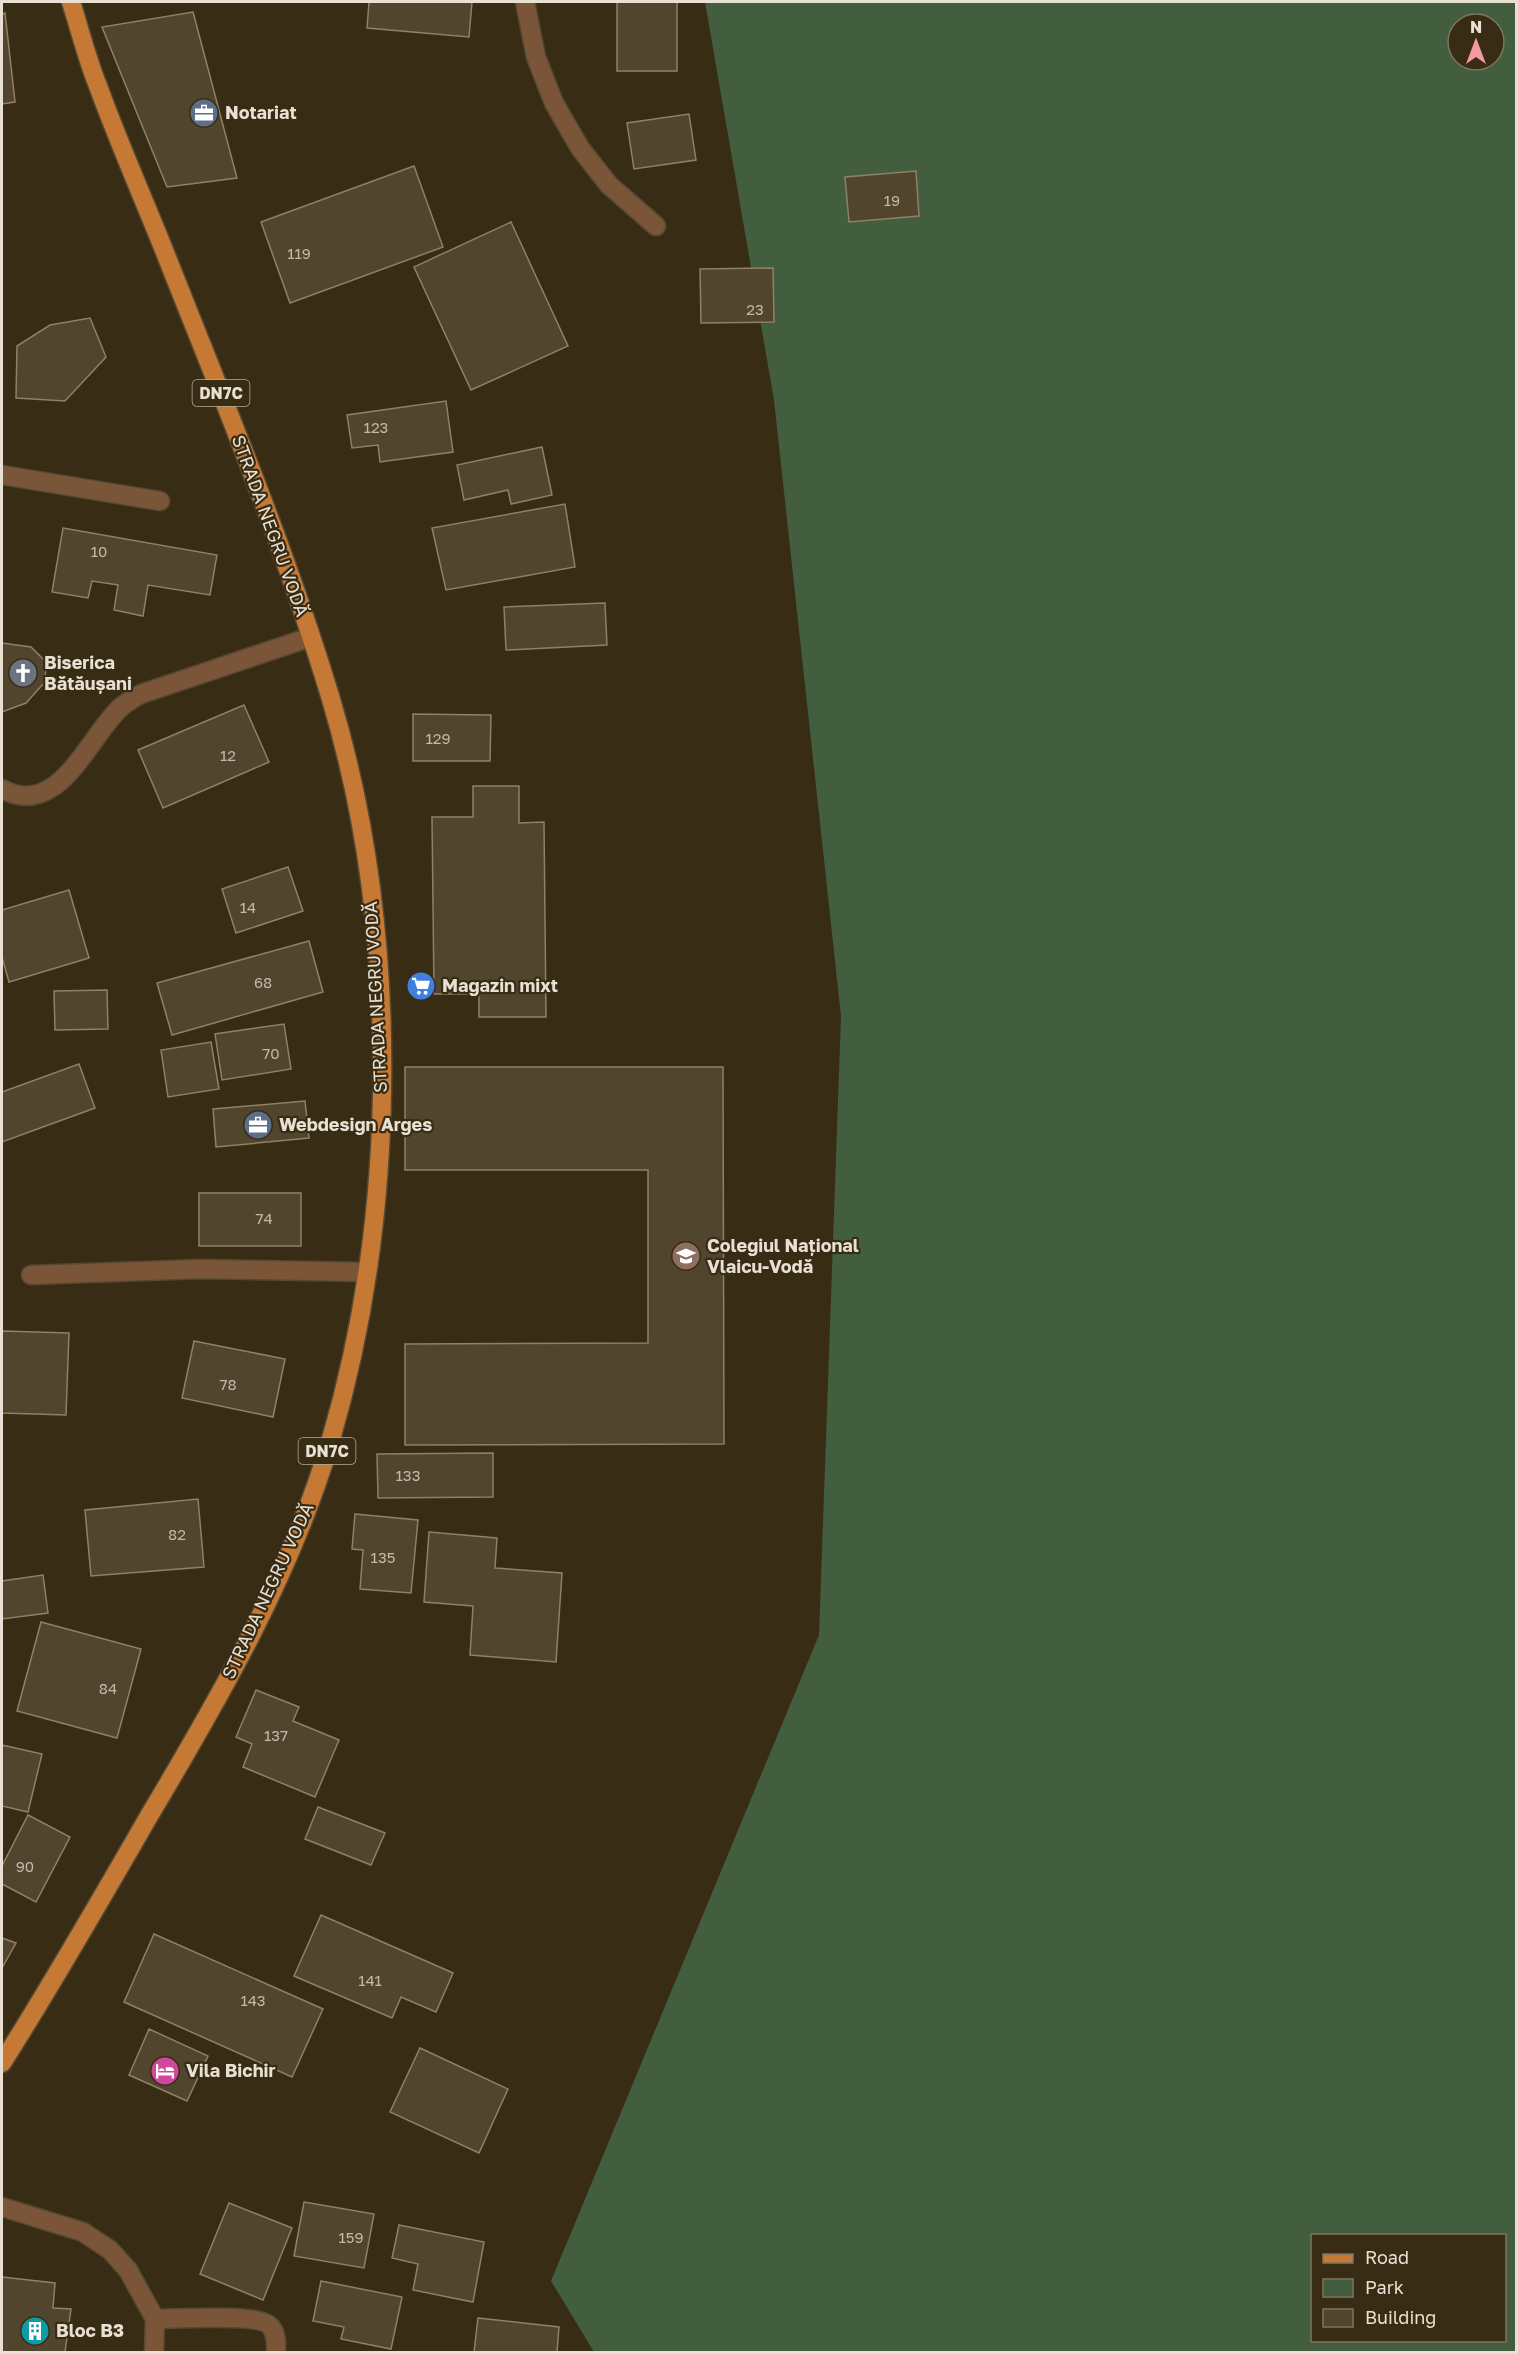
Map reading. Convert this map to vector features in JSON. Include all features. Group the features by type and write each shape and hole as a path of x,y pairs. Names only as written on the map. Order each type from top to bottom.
{"main road":[{"name":"STRADA NEGRU VODĂ","path":"2,2063 9,2038 208,1716 276,1581 305,1512 331,1440 350,1361 367,1272 377,1183 382,1069 379,982 372,895 354,791 332,701 270,519 96,82 72,2"}],"street":[{"path":"525,2 536,57 554,103 574,139 609,185 656,226"},
{"path":"2,475 160,501"},
{"path":"2,789 33,797 55,786 86,754 121,708 141,694 311,637"},
{"path":"31,1275 201,1269 367,1272"},
{"path":"2,2207 83,2232 110,2250 128,2270 155,2319 154,2352"},
{"path":"155,2319 211,2317 264,2321 271,2326 275,2334 276,2352"}],"green space":[{"path":"705,2 1516,2 1516,2352 594,2352 551,2281 819,1635 841,1016 774,400"}],"building":[{"path":"369,2 472,2 469,37 367,28"},
{"path":"617,2 677,2 677,71 617,71"},
{"path":"193,12 237,178 167,187 102,27"},
{"path":"5,13 15,102 2,104 2,14"},
{"path":"689,114 696,160 634,169 627,123"},
{"path":"414,166 443,247 290,303 261,222"},
{"path":"916,171 919,216 849,222 845,177"},
{"path":"511,222 568,346 471,390 414,267"},
{"path":"773,268 774,322 701,323 700,269"},
{"path":"90,318 106,357 65,401 16,398 17,346 50,325"},
{"path":"446,401 453,452 380,462 378,445 352,448 347,415"},
{"path":"542,447 552,495 511,504 508,490 464,500 457,465"},
{"path":"565,504 575,567 446,590 432,528"},
{"path":"63,528 217,555 210,595 148,585 143,616 114,610 118,585 92,581 88,598 52,592"},
{"path":"605,603 607,645 506,650 504,607"},
{"name":"Biserica Bătăușani","path":"2,643 31,647 47,663 44,683 26,703 2,712"},
{"path":"244,705 269,762 163,808 138,750"},
{"path":"413,714 491,715 490,761 413,761"},
{"path":"473,786 519,786 519,823 544,822 546,1017 479,1017 479,994 434,994 432,817 473,817"},
{"path":"288,867 303,911 236,933 222,889"},
{"path":"69,890 89,958 9,982 2,957 2,910"},
{"path":"309,941 323,992 172,1035 157,983"},
{"path":"107,990 108,1029 55,1030 54,991"},
{"path":"284,1024 291,1069 222,1080 215,1034"},
{"path":"211,1042 219,1089 168,1097 161,1050"},
{"path":"79,1064 95,1108 2,1142 2,1092"},
{"name":"Colegiul Național Vlaicu-Vodă","path":"405,1067 723,1067 724,1444 405,1445 405,1344 648,1343 648,1170 405,1170"},
{"path":"305,1101 309,1138 216,1147 213,1109"},
{"path":"199,1193 301,1193 301,1246 199,1246"},
{"path":"2,1331 69,1333 66,1415 2,1413"},
{"path":"194,1341 285,1359 273,1417 182,1398"},
{"path":"493,1453 493,1497 378,1498 377,1454"},
{"path":"198,1499 204,1567 91,1576 85,1510"},
{"path":"355,1514 418,1520 411,1593 360,1589 363,1550 352,1549"},
{"path":"429,1532 497,1538 495,1568 562,1573 556,1662 470,1655 473,1606 424,1602"},
{"path":"43,1575 48,1613 2,1619 2,1581"},
{"path":"41,1622 141,1649 117,1738 17,1711"},
{"path":"256,1690 299,1707 293,1721 339,1740 315,1797 243,1767 252,1744 236,1737"},
{"path":"2,1745 42,1754 28,1812 2,1806"},
{"path":"318,1807 385,1833 371,1865 305,1839"},
{"path":"28,1815 70,1837 36,1902 2,1884 2,1866"},
{"path":"321,1915 453,1973 436,2012 401,1997 392,2018 294,1976"},
{"path":"154,1934 323,2009 292,2077 124,2002"},
{"path":"2,1938 16,1943 2,1968"},
{"path":"149,2029 208,2056 187,2101 129,2075"},
{"path":"420,2048 508,2089 479,2153 390,2112"},
{"path":"304,2202 374,2214 364,2268 294,2256"},
{"path":"229,2203 292,2228 263,2300 200,2274"},
{"path":"399,2225 484,2242 473,2302 413,2290 418,2264 392,2258"},
{"name":"Bloc B3","path":"2,2277 55,2283 53,2308 71,2309 65,2352 2,2352"},
{"path":"321,2281 402,2297 391,2349 341,2339 344,2327 313,2321"},
{"path":"478,2318 559,2327 557,2352 474,2352"}],"place":[{"name":"Notariat","path":"204,113"},
{"name":"Biserica Bătăușani","path":"23,673"},
{"name":"Magazin mixt","path":"421,986"},
{"name":"Webdesign Arges","path":"258,1125"},
{"name":"Colegiul Național Vlaicu-Vodă","path":"686,1256"},
{"name":"Vila Bichir","path":"165,2071"},
{"name":"Bloc B3","path":"35,2331"}]}
